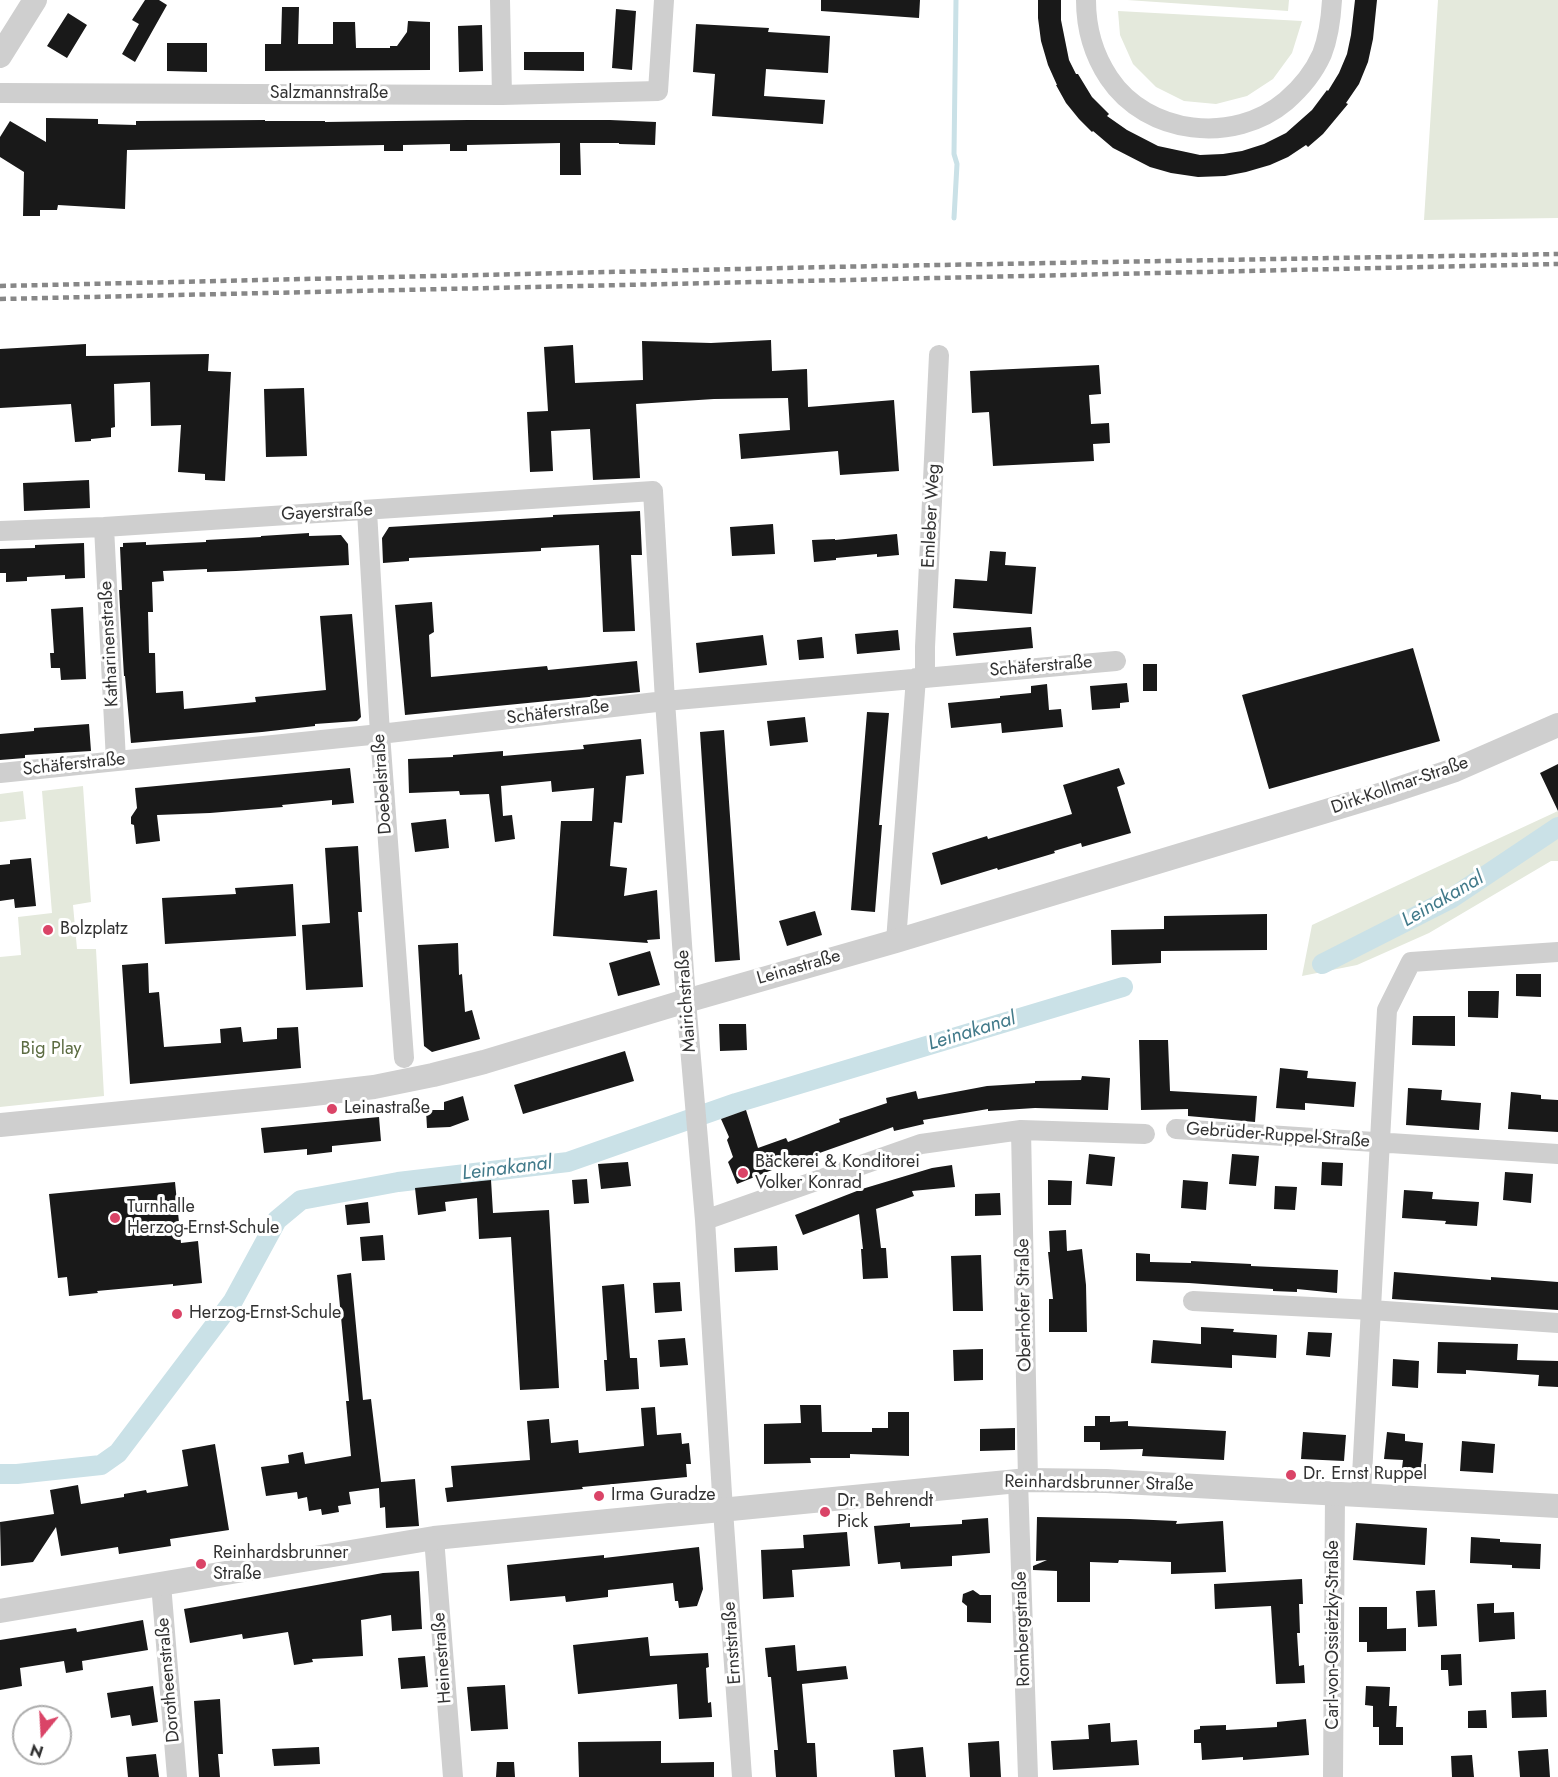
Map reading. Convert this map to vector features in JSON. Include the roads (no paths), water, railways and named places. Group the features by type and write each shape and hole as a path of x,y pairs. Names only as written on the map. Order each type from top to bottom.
{"street":[{"path":"0,56 35,0"},
{"path":"500,0 502,95"},
{"name":"Salzmannstraße","path":"0,93 502,95 658,91 664,0"},
{"path":"1086,0 1086,20 1096,56 1121,93 1140,108 1160,119 1179,126 1202,129 1222,129 1263,116 1279,107 1297,92 1321,56 1327,38 1332,0"},
{"name":"Emleber Weg","path":"896,941 925,647 939,355"},
{"name":"Gayerstraße","path":"0,531 367,511 653,491"},
{"name":"Mairichstraße","path":"653,491 665,701 686,1001 705,1220 723,1510"},
{"name":"Doebelstraße","path":"367,511 380,734 404,1058"},
{"name":"Katharinenstraße","path":"104,526 116,760"},
{"name":"Schäferstraße","path":"0,773 380,734 665,701 1116,661"},
{"name":"Dirk-Kollmar-Straße","path":"1238,838 1455,770 1558,725"},
{"name":"Leinastraße","path":"0,1125 374,1087 484,1062 1238,838"},
{"name":"Gebrüder-Ruppel-Straße","path":"1361,1494 1388,1010 1411,962 1558,952"},
{"name":"Gebrüder-Ruppel-Straße","path":"1176,1129 1558,1154"},
{"path":"705,1220 921,1144 1021,1130 1145,1134"},
{"name":"Oberhofer Straße","path":"1021,1130 1023,1480"},
{"path":"1193,1301 1558,1323"},
{"name":"Reinhardsbrunner Straße","path":"0,1611 434,1538 1023,1480 1106,1481 1558,1506"},
{"name":"Rombergstraße","path":"1023,1480 1028,1777"},
{"name":"Carl-von-Ossietzky-Straße","path":"1334,1777 1335,1494"},
{"name":"Ernststraße","path":"723,1510 742,1777"},
{"name":"Heinestraße","path":"434,1538 453,1777"},
{"name":"Dorotheenstraße","path":"161,1584 177,1777"}],"waterway":[{"path":"954,218 957,164 954,154 956,0"},
{"name":"Leinakanal","path":"1322,964 1452,898 1558,827"},
{"name":"Leinakanal","path":"0,1474 101,1465 118,1453 233,1301 277,1220 301,1200 398,1182 568,1162 736,1103 1123,987"}],"railway":[{"path":"0,286 827,267 1558,254"},
{"path":"0,299 1558,264"}],"place":[{"name":"Bolzplatz","path":"48,930"},
{"name":"Leinastraße","path":"332,1109"},
{"name":"Bäckerei & Konditorei Volker Konrad","path":"743,1173"},
{"name":"Turnhalle Herzog-Ernst-Schule","path":"115,1218"},
{"name":"Herzog-Ernst-Schule","path":"177,1314"},
{"name":"Dr. Ernst Ruppel","path":"1291,1475"},
{"name":"Irma Guradze","path":"599,1496"},
{"name":"Dr. Behrendt Pick","path":"825,1512"},
{"name":"Reinhardsbrunner Straße","path":"201,1564"}],"park label":[{"name":"Big Play","path":"51,1050"}]}
